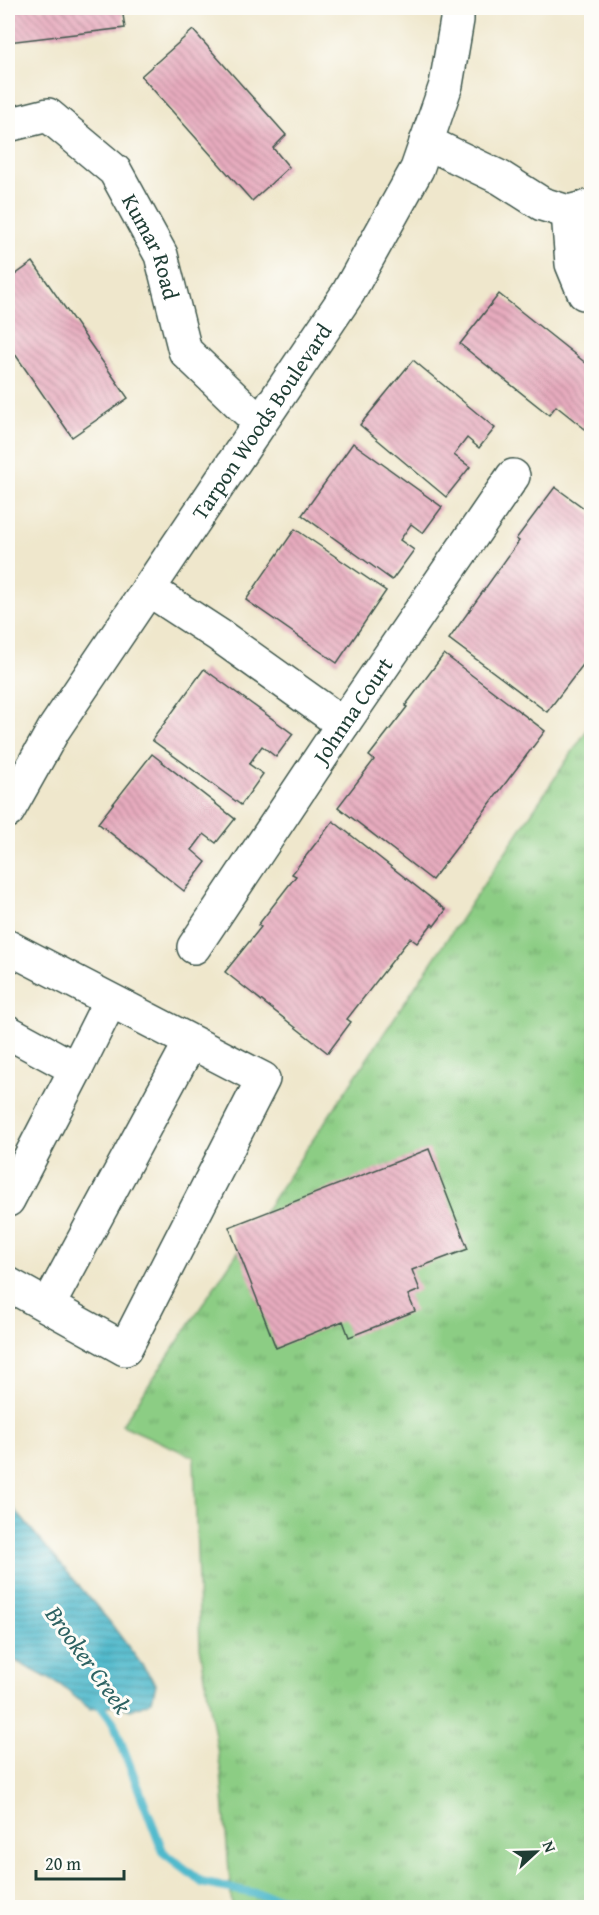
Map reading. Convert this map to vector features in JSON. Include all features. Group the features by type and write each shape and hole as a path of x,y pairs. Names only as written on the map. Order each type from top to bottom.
{"street":[{"name":"Tarpon Woods Boulevard","path":"8,811 54,729 348,293 417,169 446,86 457,8"},
{"name":"Kumar Road","path":"8,125 48,115 115,171 161,255 185,351 260,423"},
{"path":"426,141 501,178 542,204 580,209 572,264 584,293"},
{"name":"Johnna Court","path":"194,947 513,476"},
{"path":"148,589 220,636 343,724"},
{"path":"8,947 263,1079 125,1350 8,1284"},
{"path":"8,1200 110,1001"},
{"path":"8,1032 76,1069"},
{"path":"48,1306 190,1043"}],"green space":[{"path":"591,724 591,1907 232,1907 221,1772 200,1647 194,1457 122,1425"}],"water":[{"path":"8,1502 109,1621 156,1684 152,1701 131,1710 113,1705 90,1709 59,1684 8,1657"}],"building":[{"path":"8,8 122,8 125,28 8,42"},
{"path":"193,30 286,135 273,148 289,167 252,201 141,76"},
{"path":"33,262 128,398 72,437 8,344 8,280"},
{"path":"499,294 592,368 592,420 585,429 556,406 549,415 460,344"},
{"path":"413,360 495,428 479,448 467,438 454,455 470,467 446,497 360,425"},
{"path":"353,443 442,507 423,533 411,524 400,540 414,550 392,580 302,515"},
{"path":"555,487 592,514 592,653 547,712 449,639 519,541 516,539"},
{"path":"295,529 386,591 337,663 246,600"},
{"path":"444,654 545,731 432,880 338,807 374,760 369,756"},
{"path":"204,669 293,734 276,757 262,746 249,764 263,774 241,805 152,740"},
{"path":"152,754 235,819 216,843 204,834 192,850 206,862 184,891 98,823"},
{"path":"333,821 446,910 417,943 410,938 347,1019 351,1022 328,1053 225,972 261,927 258,925 296,876 292,874"},
{"path":"429,1149 468,1249 412,1270 420,1290 408,1295 415,1311 349,1337 343,1321 276,1348 229,1227"}],"waterway":[{"name":"Brooker Creek","path":"95,1698 113,1722 163,1852 203,1883 343,1908"}]}
